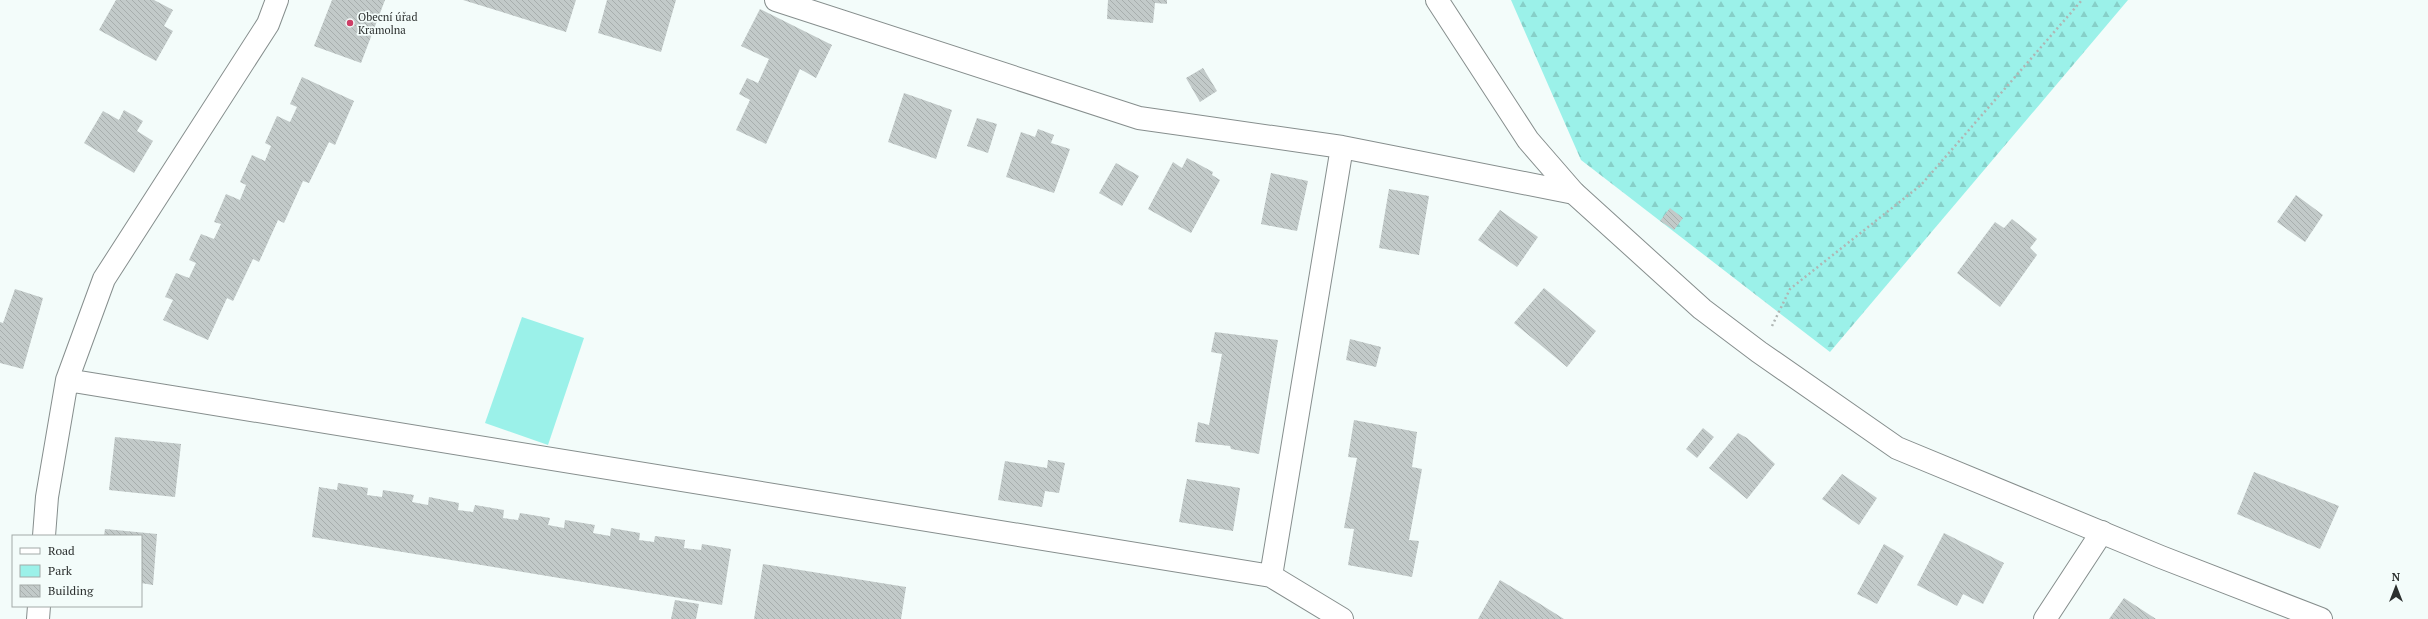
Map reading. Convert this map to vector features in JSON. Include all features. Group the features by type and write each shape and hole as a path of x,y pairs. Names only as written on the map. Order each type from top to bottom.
{"street":[{"path":"44,535 47,497 67,380 104,279 268,24 277,0"},
{"path":"776,0 1139,118 1342,147 1574,193"},
{"path":"1437,0 1528,140 1574,193 1702,309 1759,352 1897,448 2102,532 2321,619"},
{"path":"1271,576 1342,147"},
{"path":"67,380 1271,576 1342,619"},
{"path":"2045,619 2102,532"},
{"path":"38,619 39,607"}],"path":[{"path":"1759,352 1790,289 1921,185 2082,0"}],"green space":[{"path":"1511,0 2128,0 1830,352 1581,160"},
{"path":"522,317 584,338 548,445 485,423"}],"building":[{"path":"116,0 154,0 173,10 164,26 173,31 156,61 99,30"},
{"name":"Obecní úřad Kramolna","path":"332,0 385,0 361,63 314,46"},
{"path":"463,0 576,0 566,32"},
{"path":"607,0 676,0 661,52 598,33"},
{"path":"1108,0 1167,0 1167,4 1155,3 1153,23 1107,19"},
{"path":"760,9 832,45 816,78 800,69 766,144 736,130 750,100 739,94 747,78 758,83 769,59 741,46"},
{"path":"1203,68 1217,91 1200,102 1186,78"},
{"path":"302,77 354,101 335,145 329,142 309,183 303,181 284,223 278,220 259,262 253,259 233,301 227,298 208,340 163,320 173,300 165,297 176,273 189,278 196,263 189,260 201,234 214,239 221,224 214,222 226,194 240,200 246,185 240,182 252,155 265,161 271,146 265,143 277,116 290,122 297,107 290,104"},
{"path":"904,93 952,110 936,159 888,142"},
{"path":"124,110 143,121 137,131 153,141 134,173 84,143 103,111 119,120"},
{"path":"977,118 997,124 988,153 967,146"},
{"path":"1038,129 1054,135 1051,143 1070,149 1054,193 1006,177 1021,132 1035,137"},
{"path":"1187,158 1213,172 1212,175 1220,180 1191,233 1148,209 1173,162 1182,168"},
{"path":"1116,163 1139,176 1122,206 1099,193"},
{"path":"1271,173 1308,181 1297,231 1261,224"},
{"path":"1389,189 1429,196 1419,255 1379,248"},
{"path":"2296,195 2323,215 2305,242 2277,222"},
{"path":"1670,208 1683,218 1674,230 1660,221"},
{"path":"1500,210 1538,237 1517,267 1478,240"},
{"path":"2012,219 2037,239 2030,248 2037,255 2000,307 1957,273 1995,222 2004,228"},
{"path":"1544,288 1596,331 1567,367 1514,323"},
{"path":"15,289 43,298 23,369 0,363 0,322 3,323"},
{"path":"1215,332 1278,340 1259,454 1231,449 1230,446 1195,442 1198,422 1209,425 1222,354 1211,352"},
{"path":"1350,339 1381,347 1376,367 1346,360"},
{"path":"1354,420 1417,432 1412,467 1422,469 1409,540 1419,541 1412,577 1348,565 1354,529 1344,528 1357,458 1348,457"},
{"path":"1703,428 1714,437 1697,458 1686,449"},
{"path":"1738,433 1747,438 1775,464 1747,499 1709,468"},
{"path":"115,437 181,444 175,497 109,490"},
{"path":"1048,460 1065,463 1059,493 1045,491 1042,507 998,500 1005,461 1047,468"},
{"path":"2254,472 2339,506 2320,549 2237,514"},
{"path":"1842,474 1877,498 1859,525 1822,499"},
{"path":"1187,479 1240,488 1233,531 1179,522"},
{"path":"338,483 368,488 367,495 382,497 383,490 414,495 412,502 428,505 429,497 459,503 458,510 473,512 475,505 504,510 503,518 518,520 520,513 550,518 548,525 564,528 565,520 595,525 593,533 610,536 611,528 640,533 639,540 654,542 655,536 685,540 684,548 701,550 702,544 731,549 722,605 312,537 319,487 337,490"},
{"path":"105,529 157,534 153,585 142,583 142,535 104,535"},
{"path":"1944,533 2004,563 1983,604 1963,594 1957,606 1917,585"},
{"path":"1884,544 1904,556 1877,604 1857,594"},
{"path":"763,564 906,587 901,619 754,619"},
{"path":"1500,580 1537,602 1564,619 1478,619"},
{"path":"2124,598 2156,619 2109,619"},
{"path":"675,600 699,604 696,619 671,619"}],"place":[{"name":"Obecní úřad Kramolna","path":"350,23"}]}
